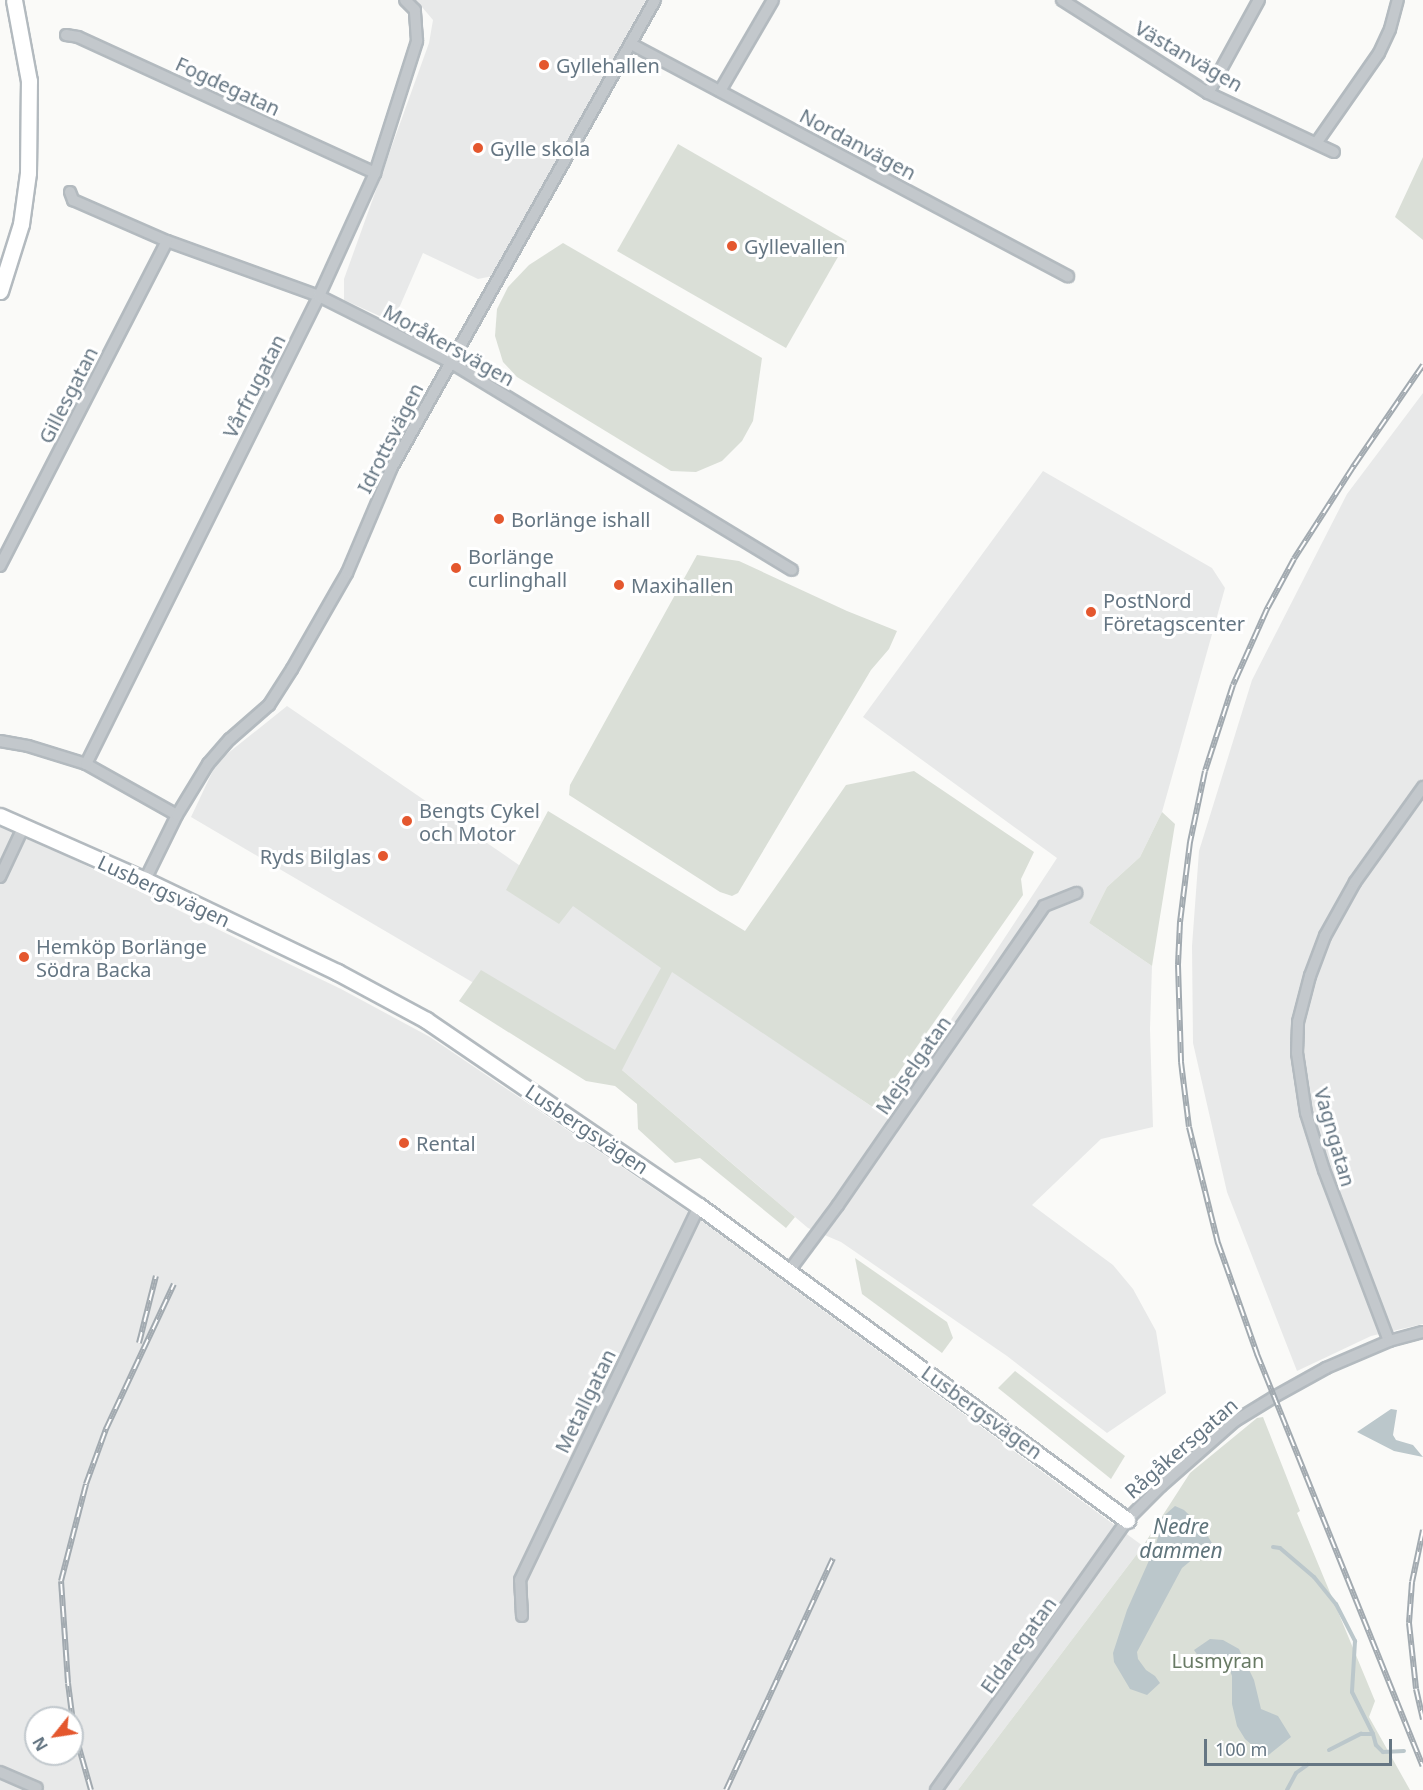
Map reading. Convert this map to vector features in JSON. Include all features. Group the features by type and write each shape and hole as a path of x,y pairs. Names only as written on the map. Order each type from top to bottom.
{"street":[{"path":"7,0 24,83 28,173"},
{"path":"0,291 21,224 28,173 29,81 14,0"},
{"name":"Vårfrugatan","path":"86,764 319,296 375,173 417,41 415,10 405,0"},
{"name":"Idrottsvägen","path":"145,880 177,815 208,764 230,739 269,705 292,669 347,573 392,467 656,0"},
{"path":"720,91 772,0"},
{"name":"Västanvägen","path":"1062,0 1209,93 1334,152"},
{"path":"1209,93 1259,0"},
{"path":"1317,142 1379,53 1390,29 1398,0"},
{"name":"Fogdegatan","path":"66,35 78,37 375,173"},
{"name":"Nordanvägen","path":"631,44 1068,276"},
{"name":"Moråkersvägen","path":"70,192 73,200 167,241 319,296 450,362 792,570"},
{"name":"Gillesgatan","path":"0,566 167,241"},
{"path":"0,741 28,746 86,764 177,815"},
{"name":"Vagngatan","path":"1389,1341 1324,1170 1306,1113 1297,1053 1298,1022 1310,976 1325,936 1355,882 1423,787"},
{"name":"Lusbergsvägen","path":"0,816 145,880 337,972 426,1020 699,1206 1127,1520"},
{"path":"0,877 23,828"},
{"name":"Mejselgatan","path":"789,1271 838,1205 1044,906 1076,893"},
{"name":"Metallgatan","path":"522,1616 519,1581 699,1206"},
{"name":"Rågåkersgatan","path":"1127,1520 1161,1486 1235,1421 1326,1368 1389,1341 1423,1332"},
{"name":"Eldaregatan","path":"936,1790 1127,1520"},
{"path":"0,1772 37,1788"}],"shaded area":[{"name":"Gylle skola","path":"416,0 646,0 493,276 478,279 423,253 393,322 344,300 344,279 429,43 433,20"},
{"path":"1423,393 1423,1324 1371,1336 1297,1371 1227,1192 1193,1043 1192,946 1199,851 1252,680 1347,494"},
{"path":"1043,471 1212,568 1225,588 1162,812 1140,857 1107,887 1089,923 1152,966 1150,1029 1153,1127 1101,1139 1032,1205 1113,1265 1133,1289 1156,1331 1166,1393 1107,1433 1007,1356 841,1242 808,1228 622,1070 191,817 217,762 287,706 887,1117 1057,858 863,717"},
{"path":"0,824 341,989 430,1037 703,1222 1143,1546 958,1790 0,1790"}],"green space":[{"name":"Gyllevallen","path":"678,144 847,241 786,348 617,251"},
{"path":"1423,157 1423,240 1395,217"},
{"path":"563,243 762,358 753,421 742,441 722,461 696,472 671,471 517,377 503,362 495,336 497,309 508,287 529,265"},
{"path":"697,555 739,561 847,611 897,631 889,649 871,670 738,893 732,896 720,892 569,795 570,785"},
{"path":"914,771 1034,852 1021,879 1023,895 874,1108 672,972 622,1070 795,1217 786,1228 700,1158 675,1163 638,1129 637,1104 615,1086 586,1081 459,1001 481,970 615,1050 661,968 573,906 559,924 506,890 548,811 745,931 846,785"},
{"path":"1162,812 1175,824 1152,966 1089,923 1107,887 1140,857"},
{"path":"855,1258 947,1322 953,1338 942,1353 862,1294"},
{"path":"1015,1371 1125,1456 1111,1479 998,1388"},
{"name":"Lusmyran","path":"1263,1417 1300,1511 1297,1513 1375,1701 1369,1717 1410,1790 958,1790 1143,1546 1190,1473 1257,1418"}],"water":[{"path":"1391,1409 1397,1410 1393,1435 1396,1440 1413,1445 1423,1457 1394,1451 1357,1432"},
{"name":"Nedre dammen","path":"1175,1506 1184,1510 1202,1527 1212,1543 1182,1568 1137,1652 1138,1659 1146,1670 1160,1683 1147,1695 1130,1689 1114,1662 1113,1653 1127,1610 1155,1547 1160,1530 1158,1521"},
{"path":"1210,1639 1223,1640 1239,1649 1254,1680 1261,1709 1278,1716 1291,1737 1266,1757 1245,1739 1237,1726 1232,1704 1232,1676 1228,1665 1213,1659 1201,1660 1194,1650"}],"waterway":[{"path":"1273,1547 1280,1548 1314,1577 1336,1604 1355,1641 1352,1692 1373,1734"},
{"path":"1329,1750 1361,1734 1373,1734 1376,1745 1383,1752 1404,1751"},
{"path":"1287,1790 1296,1773 1307,1765"}],"railway":[{"path":"1423,365 1353,467 1294,559 1267,609 1233,685 1205,771 1190,842 1180,922 1178,965 1181,1062 1189,1127 1218,1243 1257,1354 1423,1766"},
{"path":"139,1343 156,1276"},
{"path":"91,1790 74,1730 68,1683 61,1581 86,1484 106,1429 174,1284"},
{"path":"1423,1530 1412,1582 1409,1623 1416,1689 1423,1719"},
{"path":"726,1790 833,1558"}],"place":[{"name":"Gyllehallen","path":"544,65"},
{"name":"Gylle skola","path":"478,148"},
{"name":"Gyllevallen","path":"732,246"},
{"name":"Borlänge ishall","path":"499,519"},
{"name":"Borlänge curlinghall","path":"456,568"},
{"name":"Maxihallen","path":"619,585"},
{"name":"PostNord Företagscenter","path":"1091,612"},
{"name":"Bengts Cykel och Motor","path":"407,821"},
{"name":"Ryds Bilglas","path":"383,856"},
{"name":"Hemköp Borlänge Södra Backa","path":"24,957"},
{"name":"Rental","path":"404,1143"}]}
